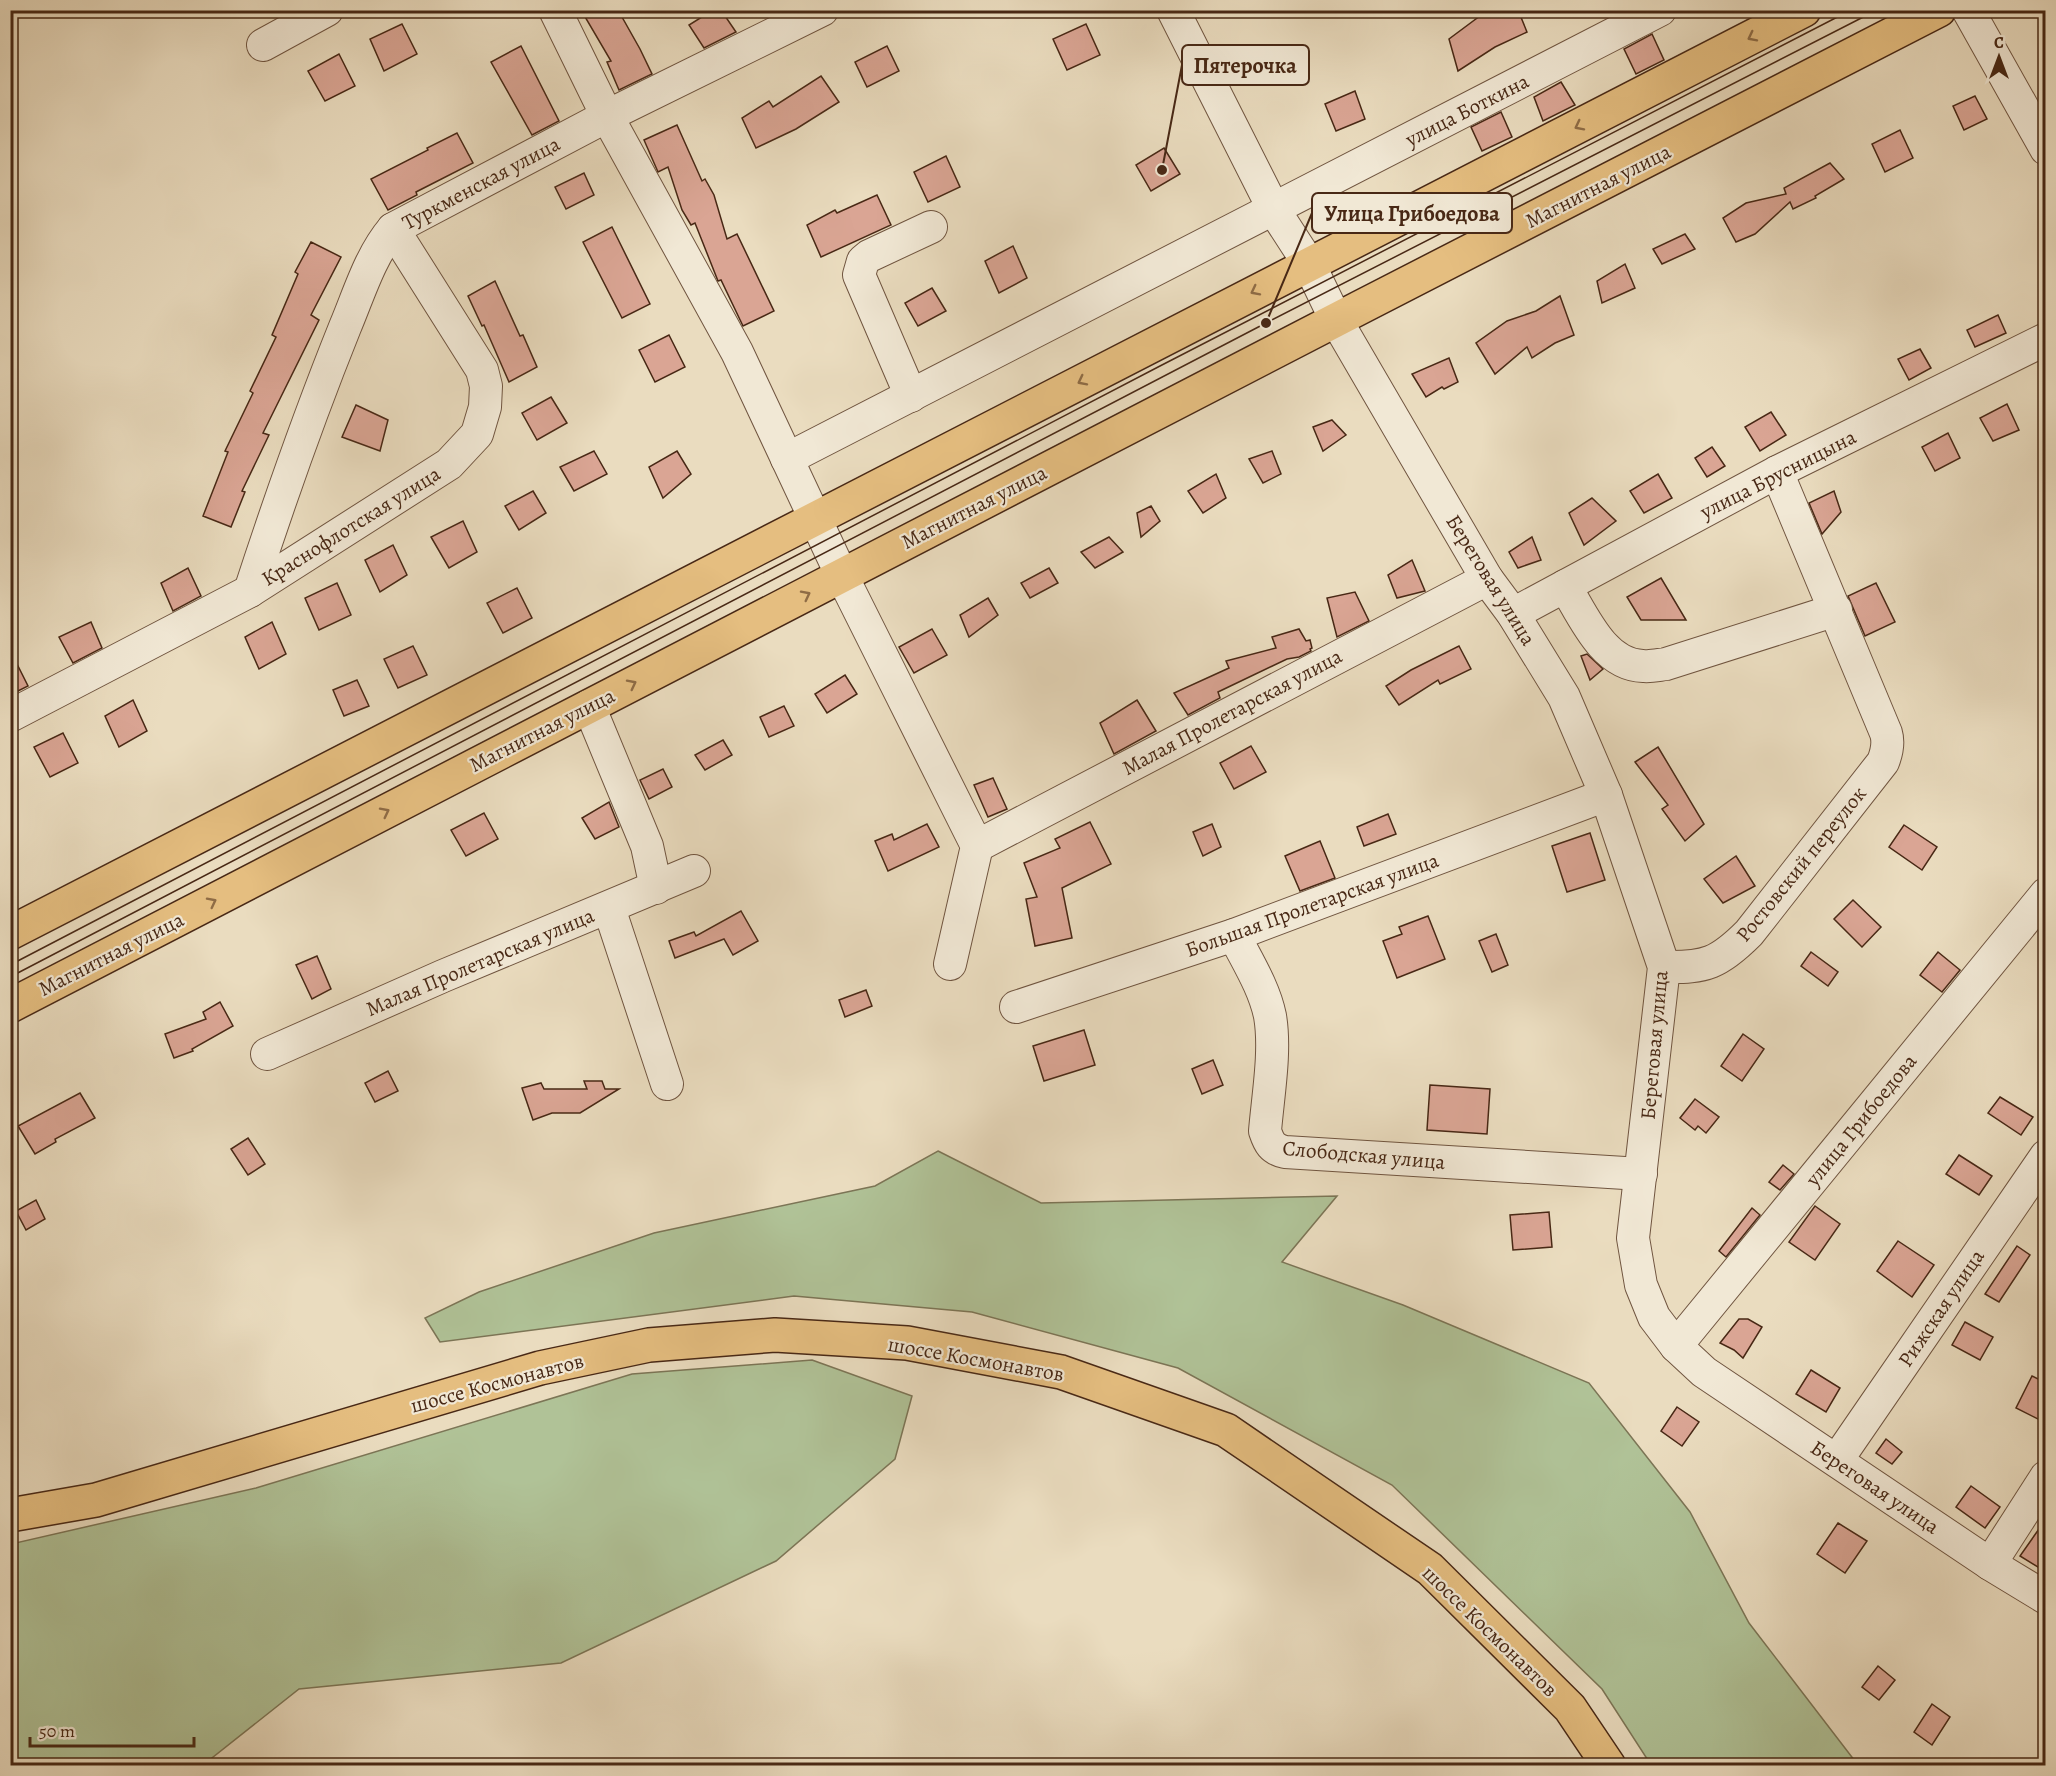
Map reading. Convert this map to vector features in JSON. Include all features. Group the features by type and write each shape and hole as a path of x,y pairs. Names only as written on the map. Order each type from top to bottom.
{"main road":[{"path":"10,933 1804,10"},
{"name":"Магнитная улица","path":"10,1006 1939,10"},
{"name":"шоссе Космонавтов","path":"10,1515 96,1500 540,1368 650,1345 775,1335 908,1343 1061,1372 1226,1430 1430,1569 1570,1708 1609,1766"}],"street":[{"path":"263,45 327,10"},
{"path":"555,10 607,116 736,352 842,576 977,846 950,964"},
{"name":"Туркменская улица","path":"250,591 284,484 339,344 381,244 393,229 607,116 822,10"},
{"name":"Береговая улица","path":"1173,10 1274,210 1309,264 1336,320 1487,579 1513,614 1564,697 1606,795 1664,967 1633,1238 1641,1285 1654,1317 1676,1346 1704,1372 1990,1564 2046,1598"},
{"name":"улица Боткина","path":"788,459 1660,10"},
{"path":"1968,10 2046,149"},
{"path":"911,396 858,275 860,267 869,256 931,227"},
{"name":"Краснофлотская улица","path":"10,716 250,591 449,464 477,434 485,407 486,386 482,369 393,229"},
{"name":"улица Брусницына","path":"1513,614 1777,472 2046,339"},
{"path":"1565,586 1600,642 1618,659 1641,667 1666,664 1836,610 1777,472"},
{"name":"Малая Пролетарская улица","path":"977,846 1487,579"},
{"name":"Ростовский переулок","path":"1664,967 1690,968 1708,964 1731,951 1749,933 1883,762 1888,747 1886,733 1836,610"},
{"path":"589,706 647,846 656,888"},
{"name":"Большая Пролетарская улица","path":"1016,1007 1234,935 1606,795"},
{"name":"Малая Пролетарская улица","path":"267,1054 443,976 694,871"},
{"name":"улица Грибоедова","path":"1676,1346 2046,894"},
{"path":"609,908 668,1084"},
{"name":"Слободская улица","path":"1234,935 1263,992 1269,1014 1272,1035 1265,1131 1269,1143 1276,1150 1641,1174"},
{"name":"Рижская улица","path":"1837,1460 2046,1156"},
{"path":"1990,1564 2046,1478"}],"green space":[{"path":"938,1151 1041,1203 1337,1196 1282,1262 1403,1305 1589,1383 1690,1512 1749,1623 1858,1765 1651,1765 1602,1689 1392,1485 1178,1368 972,1312 794,1296 440,1342 425,1318 479,1292 654,1233 875,1186"},
{"path":"812,1360 912,1396 895,1459 776,1561 561,1663 299,1689 203,1765 11,1765 11,1544 256,1488 632,1374"}],"building":[{"path":"581,10 618,10 652,74 619,90 607,62 611,61"},
{"path":"713,10 721,10 736,32 704,48 689,25"},
{"path":"1488,10 1518,10 1527,32 1495,47 1458,71 1449,39"},
{"path":"402,24 417,54 384,71 370,39"},
{"path":"1086,24 1100,55 1067,70 1053,39"},
{"path":"1652,34 1664,60 1636,74 1624,49"},
{"path":"521,46 559,121 532,135 491,62"},
{"path":"887,46 899,71 867,87 855,62"},
{"path":"339,54 355,86 325,101 308,71"},
{"path":"821,76 839,102 796,129 756,148 742,118 769,101 773,107"},
{"path":"1561,82 1575,105 1543,121 1534,97"},
{"path":"1355,91 1365,119 1336,131 1325,104"},
{"path":"1975,96 1987,119 1964,130 1953,106"},
{"path":"1501,112 1512,137 1482,151 1471,127"},
{"path":"677,125 702,181 705,179 714,195 727,239 737,234 774,311 743,326 721,280 718,281 695,223 691,225 682,210 668,167 658,172 644,140"},
{"path":"1900,130 1913,158 1885,172 1872,144"},
{"path":"457,133 473,163 416,192 417,195 388,210 371,179"},
{"path":"1164,148 1180,174 1151,191 1136,165"},
{"path":"946,156 960,187 928,202 914,172"},
{"path":"1830,163 1844,179 1815,196 1816,198 1793,209 1790,202 1755,234 1736,242 1723,218 1746,203 1786,194 1784,188"},
{"path":"584,173 594,195 566,209 555,187"},
{"path":"877,195 891,225 821,257 807,225 835,210 837,213"},
{"path":"612,227 650,304 622,318 583,242"},
{"path":"1685,234 1695,249 1662,264 1653,249"},
{"path":"311,242 341,257 311,315 319,320 263,433 269,435 242,491 245,492 231,527 203,516 228,452 225,451 253,393 250,391 276,337 272,335 298,274 295,272"},
{"path":"1013,246 1027,278 999,293 985,261"},
{"path":"1625,264 1635,288 1602,303 1597,281"},
{"path":"495,281 537,367 509,382 484,325 482,326 468,296"},
{"path":"932,288 946,311 918,326 905,303"},
{"path":"1560,296 1574,335 1555,343 1532,358 1527,347 1495,374 1476,343 1507,321 1536,311"},
{"path":"1998,315 2006,333 1975,347 1967,330"},
{"path":"669,335 685,367 655,382 639,350"},
{"path":"1920,349 1931,368 1909,380 1898,359"},
{"path":"1449,358 1458,382 1444,389 1442,387 1426,397 1412,374"},
{"path":"551,397 567,423 537,440 522,413"},
{"path":"2007,404 2019,430 1993,441 1980,418"},
{"path":"356,405 388,420 380,451 342,437"},
{"path":"1771,412 1786,435 1760,451 1745,427"},
{"path":"1332,420 1346,435 1323,451 1313,427"},
{"path":"1948,433 1960,458 1935,471 1922,447"},
{"path":"1712,447 1725,466 1707,477 1695,458"},
{"path":"594,451 607,474 574,491 560,467"},
{"path":"677,451 691,474 663,498 649,467"},
{"path":"1272,451 1281,474 1263,483 1249,459"},
{"path":"1216,474 1226,498 1203,513 1188,491"},
{"path":"1658,474 1672,498 1644,513 1630,491"},
{"path":"533,491 546,513 519,530 505,506"},
{"path":"1834,491 1841,512 1822,534 1809,503"},
{"path":"1592,498 1616,521 1584,545 1569,513"},
{"path":"1151,506 1160,521 1141,537 1137,513"},
{"path":"463,521 477,552 449,568 431,537"},
{"path":"1109,537 1123,552 1095,568 1081,552"},
{"path":"1532,537 1541,560 1518,568 1509,552"},
{"path":"393,545 407,575 380,592 365,560"},
{"path":"1412,560 1425,591 1397,598 1388,575"},
{"path":"188,568 201,596 173,611 161,583"},
{"path":"1049,568 1058,583 1030,598 1021,583"},
{"path":"1661,578 1686,620 1641,620 1627,597"},
{"path":"337,583 351,615 319,630 305,598"},
{"path":"1876,583 1895,622 1865,636 1848,596"},
{"path":"517,588 532,618 503,633 487,603"},
{"path":"1355,592 1369,621 1337,637 1327,598"},
{"path":"988,598 998,615 969,637 960,615"},
{"path":"91,622 102,648 73,663 59,637"},
{"path":"272,622 286,654 259,669 245,637"},
{"path":"932,629 947,655 914,673 899,647"},
{"path":"1299,629 1306,641 1310,640 1311,651 1299,657 1287,659 1218,692 1220,698 1188,715 1174,693 1229,668 1226,661 1276,648 1272,637"},
{"path":"413,646 427,675 398,688 384,659"},
{"path":"1459,646 1471,669 1440,684 1438,680 1399,705 1386,686 1411,670"},
{"path":"10,650 28,686 10,695"},
{"path":"1587,654 1603,669 1590,680 1581,656"},
{"path":"845,675 857,694 827,713 815,694"},
{"path":"357,680 369,706 344,716 333,690"},
{"path":"133,700 147,731 119,747 105,716"},
{"path":"1137,700 1156,731 1114,754 1100,723"},
{"path":"784,706 794,726 769,737 760,717"},
{"path":"63,733 78,763 50,777 34,747"},
{"path":"723,740 732,755 705,770 695,755"},
{"path":"1251,746 1266,772 1234,789 1220,763"},
{"path":"1658,747 1704,824 1685,841 1662,809 1668,805 1635,762"},
{"path":"663,769 672,787 649,799 640,780"},
{"path":"993,778 1007,809 988,817 974,785"},
{"path":"609,802 619,827 595,839 582,818"},
{"path":"484,813 498,839 466,856 451,830"},
{"path":"1388,814 1396,834 1364,846 1357,827"},
{"path":"1090,822 1111,864 1062,888 1072,938 1035,946 1026,899 1037,897 1024,863 1060,848 1055,839"},
{"path":"927,824 939,847 888,871 875,841 892,834 894,840"},
{"path":"1212,824 1221,847 1203,856 1193,832"},
{"path":"1904,825 1937,847 1922,870 1889,847"},
{"path":"1590,833 1605,880 1567,892 1552,846"},
{"path":"1320,841 1335,878 1300,891 1285,856"},
{"path":"1736,856 1755,886 1723,903 1704,879"},
{"path":"1853,900 1881,927 1862,947 1834,919"},
{"path":"741,911 758,941 733,955 724,939 675,958 669,941 694,932 696,936"},
{"path":"1428,916 1445,959 1397,978 1383,941 1402,934 1399,927"},
{"path":"1496,934 1508,965 1492,972 1479,941"},
{"path":"1811,952 1838,972 1828,986 1801,966"},
{"path":"1938,952 1960,970 1942,992 1920,975"},
{"path":"317,956 331,989 312,999 296,965"},
{"path":"866,990 872,1006 845,1017 839,1000"},
{"path":"220,1002 233,1026 192,1049 193,1051 174,1058 165,1034 206,1019 203,1012"},
{"path":"1084,1030 1095,1065 1044,1081 1033,1046"},
{"path":"1743,1034 1764,1049 1742,1081 1721,1066"},
{"path":"1213,1060 1223,1085 1202,1094 1192,1069"},
{"path":"388,1071 398,1091 375,1102 365,1083"},
{"path":"584,1081 602,1081 605,1089 619,1089 580,1113 552,1113 533,1120 522,1088 541,1083 544,1089 587,1089"},
{"path":"1430,1085 1490,1089 1487,1134 1427,1130"},
{"path":"80,1093 95,1118 55,1139 56,1142 35,1154 18,1126"},
{"path":"2000,1097 2033,1117 2021,1135 1988,1113"},
{"path":"1695,1099 1719,1117 1706,1133 1698,1126 1695,1130 1680,1118"},
{"path":"248,1138 265,1164 248,1175 231,1149"},
{"path":"1959,1155 1992,1176 1979,1195 1946,1174"},
{"path":"1783,1165 1794,1174 1780,1190 1769,1182"},
{"path":"36,1200 45,1219 26,1230 16,1211"},
{"path":"1815,1206 1840,1224 1815,1260 1789,1242"},
{"path":"1752,1208 1760,1215 1726,1257 1719,1251"},
{"path":"1549,1212 1552,1247 1513,1250 1510,1215"},
{"path":"1898,1241 1934,1265 1912,1297 1877,1271"},
{"path":"2017,1246 2030,1255 1999,1302 1985,1294"},
{"path":"1739,1319 1748,1319 1762,1327 1743,1358 1720,1343"},
{"path":"1965,1322 1993,1337 1980,1360 1952,1345"},
{"path":"1811,1370 1840,1388 1826,1412 1796,1394"},
{"path":"2032,1376 2046,1383 2046,1423 2016,1408"},
{"path":"1677,1407 1699,1422 1682,1446 1661,1431"},
{"path":"1886,1439 1902,1452 1892,1464 1876,1453"},
{"path":"1971,1486 2000,1507 1985,1528 1956,1507"},
{"path":"2046,1519 2046,1572 2020,1556"},
{"path":"1838,1523 1867,1541 1845,1573 1817,1554"},
{"path":"1878,1666 1895,1680 1879,1700 1862,1687"},
{"path":"1932,1704 1950,1717 1932,1745 1914,1732"}],"tram line":[{"path":"10,965 1160,366 1851,10"},
{"path":"10,977 1266,323 1877,10"}],"place":[{"name":"Пятерочка","path":"1162,170"},
{"name":"Улица Грибоедова","path":"1266,323"}]}
